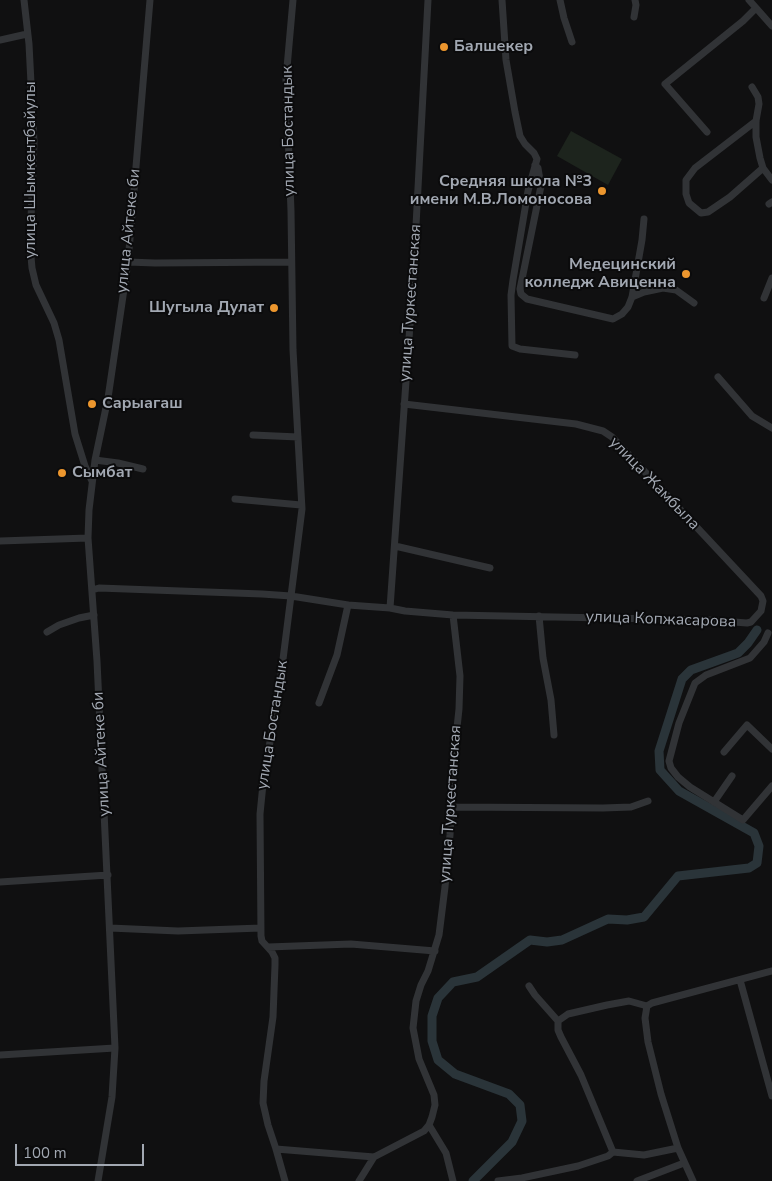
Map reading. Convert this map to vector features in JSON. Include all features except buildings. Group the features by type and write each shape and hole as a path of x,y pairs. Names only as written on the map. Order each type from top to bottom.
{"street":[{"name":"улица Шымкентбайулы","path":"24,0 34,142 30,245 32,268 36,285 54,322 59,340 75,434 92,481"},
{"name":"улица Айтеке би","path":"98,1181 109,1127 115,1048 108,875 88,538 95,460 108,398 128,262 150,0"},
{"name":"улица Бостандык","path":"285,1181 263,1103 264,1081 273,1017 275,958 262,941 260,814 263,784 281,675 302,505 293,350 291,211 286,79 293,0"},
{"name":"улица Туркестанская","path":"390,608 413,282 428,0"},
{"path":"502,0 505,53 520,136 537,159 528,191 513,280 511,296 512,346 520,349 576,355"},
{"path":"560,0 572,42"},
{"path":"634,17 635,0"},
{"path":"749,0 772,26"},
{"path":"707,132 665,84 743,21 756,8"},
{"path":"0,40 27,34"},
{"path":"752,87 759,104 756,137 763,168 772,180"},
{"path":"756,122 695,168 686,180 686,194 689,203 700,213 708,212 763,168"},
{"path":"535,165 538,168 541,186 521,282 521,294 528,299 613,319 622,314 628,307 632,297 644,219"},
{"path":"128,262 291,262"},
{"path":"764,298 772,278"},
{"path":"632,297 663,288 676,290 694,303"},
{"path":"718,377 752,416 772,428"},
{"name":"улица Жамбыла","path":"404,404 576,424 603,431 612,437 646,472 761,596"},
{"path":"253,435 298,437"},
{"path":"95,460 143,469"},
{"path":"235,499 302,505"},
{"path":"0,541 88,538"},
{"path":"395,546 490,568"},
{"path":"92,590 99,588 158,589 291,596 348,605 453,615"},
{"name":"улица Копжасарова","path":"453,615 708,620 750,623 761,611 763,601 761,596"},
{"path":"319,703 337,655 348,605"},
{"path":"47,632 59,624 94,615"},
{"name":"улица Туркестанская","path":"429,1125 435,1105 434,1095 418,1059 413,1028 416,1000 435,951 439,935 445,887 460,676 453,615"},
{"path":"539,616 543,658 552,707 554,735"},
{"path":"768,634 764,642 750,658 706,675 695,684 669,756 671,768 678,777 690,787 743,820 772,786"},
{"path":"724,752 747,725 772,748"},
{"path":"714,802 732,776"},
{"path":"451,807 612,808 631,807 648,801"},
{"path":"0,882 108,875"},
{"path":"110,928 178,931 261,928"},
{"path":"268,947 351,944 435,951"},
{"path":"558,1020 568,1014 629,1001 647,1006 652,1003 772,971"},
{"path":"740,980 772,1096"},
{"path":"529,986 534,995 558,1020 558,1030 581,1075 613,1152"},
{"path":"647,1006 645,1018 648,1042 678,1148 693,1181"},
{"path":"0,1055 115,1048"},
{"path":"359,1181 374,1157 424,1131 429,1125 446,1153 453,1181"},
{"path":"498,1181 578,1166 613,1152 644,1155 678,1148"},
{"path":"276,1149 374,1157"},
{"path":"637,1181 684,1163"}],"shaded area":[{"path":"571,131 622,159 608,185 557,156"}],"waterway":[{"path":"473,1181 512,1142 522,1121 520,1105 509,1094 455,1074 438,1060 432,1041 432,1016 438,998 453,982 477,977 530,940 547,942 562,940 608,919 627,920 644,917 678,876 749,868 757,863 759,846 754,833 679,791 660,770 659,751 682,679 691,670 738,653 757,630"}],"place":[{"name":"Балшекер","path":"444,47"},
{"name":"Средняя школа №3 имени М.В.Ломоносова","path":"602,191"},
{"name":"Медецинский колледж Авиценна","path":"686,274"},
{"name":"Шугыла Дулат","path":"274,308"},
{"name":"Сарыагаш","path":"92,404"},
{"name":"Сымбат","path":"62,473"}]}
